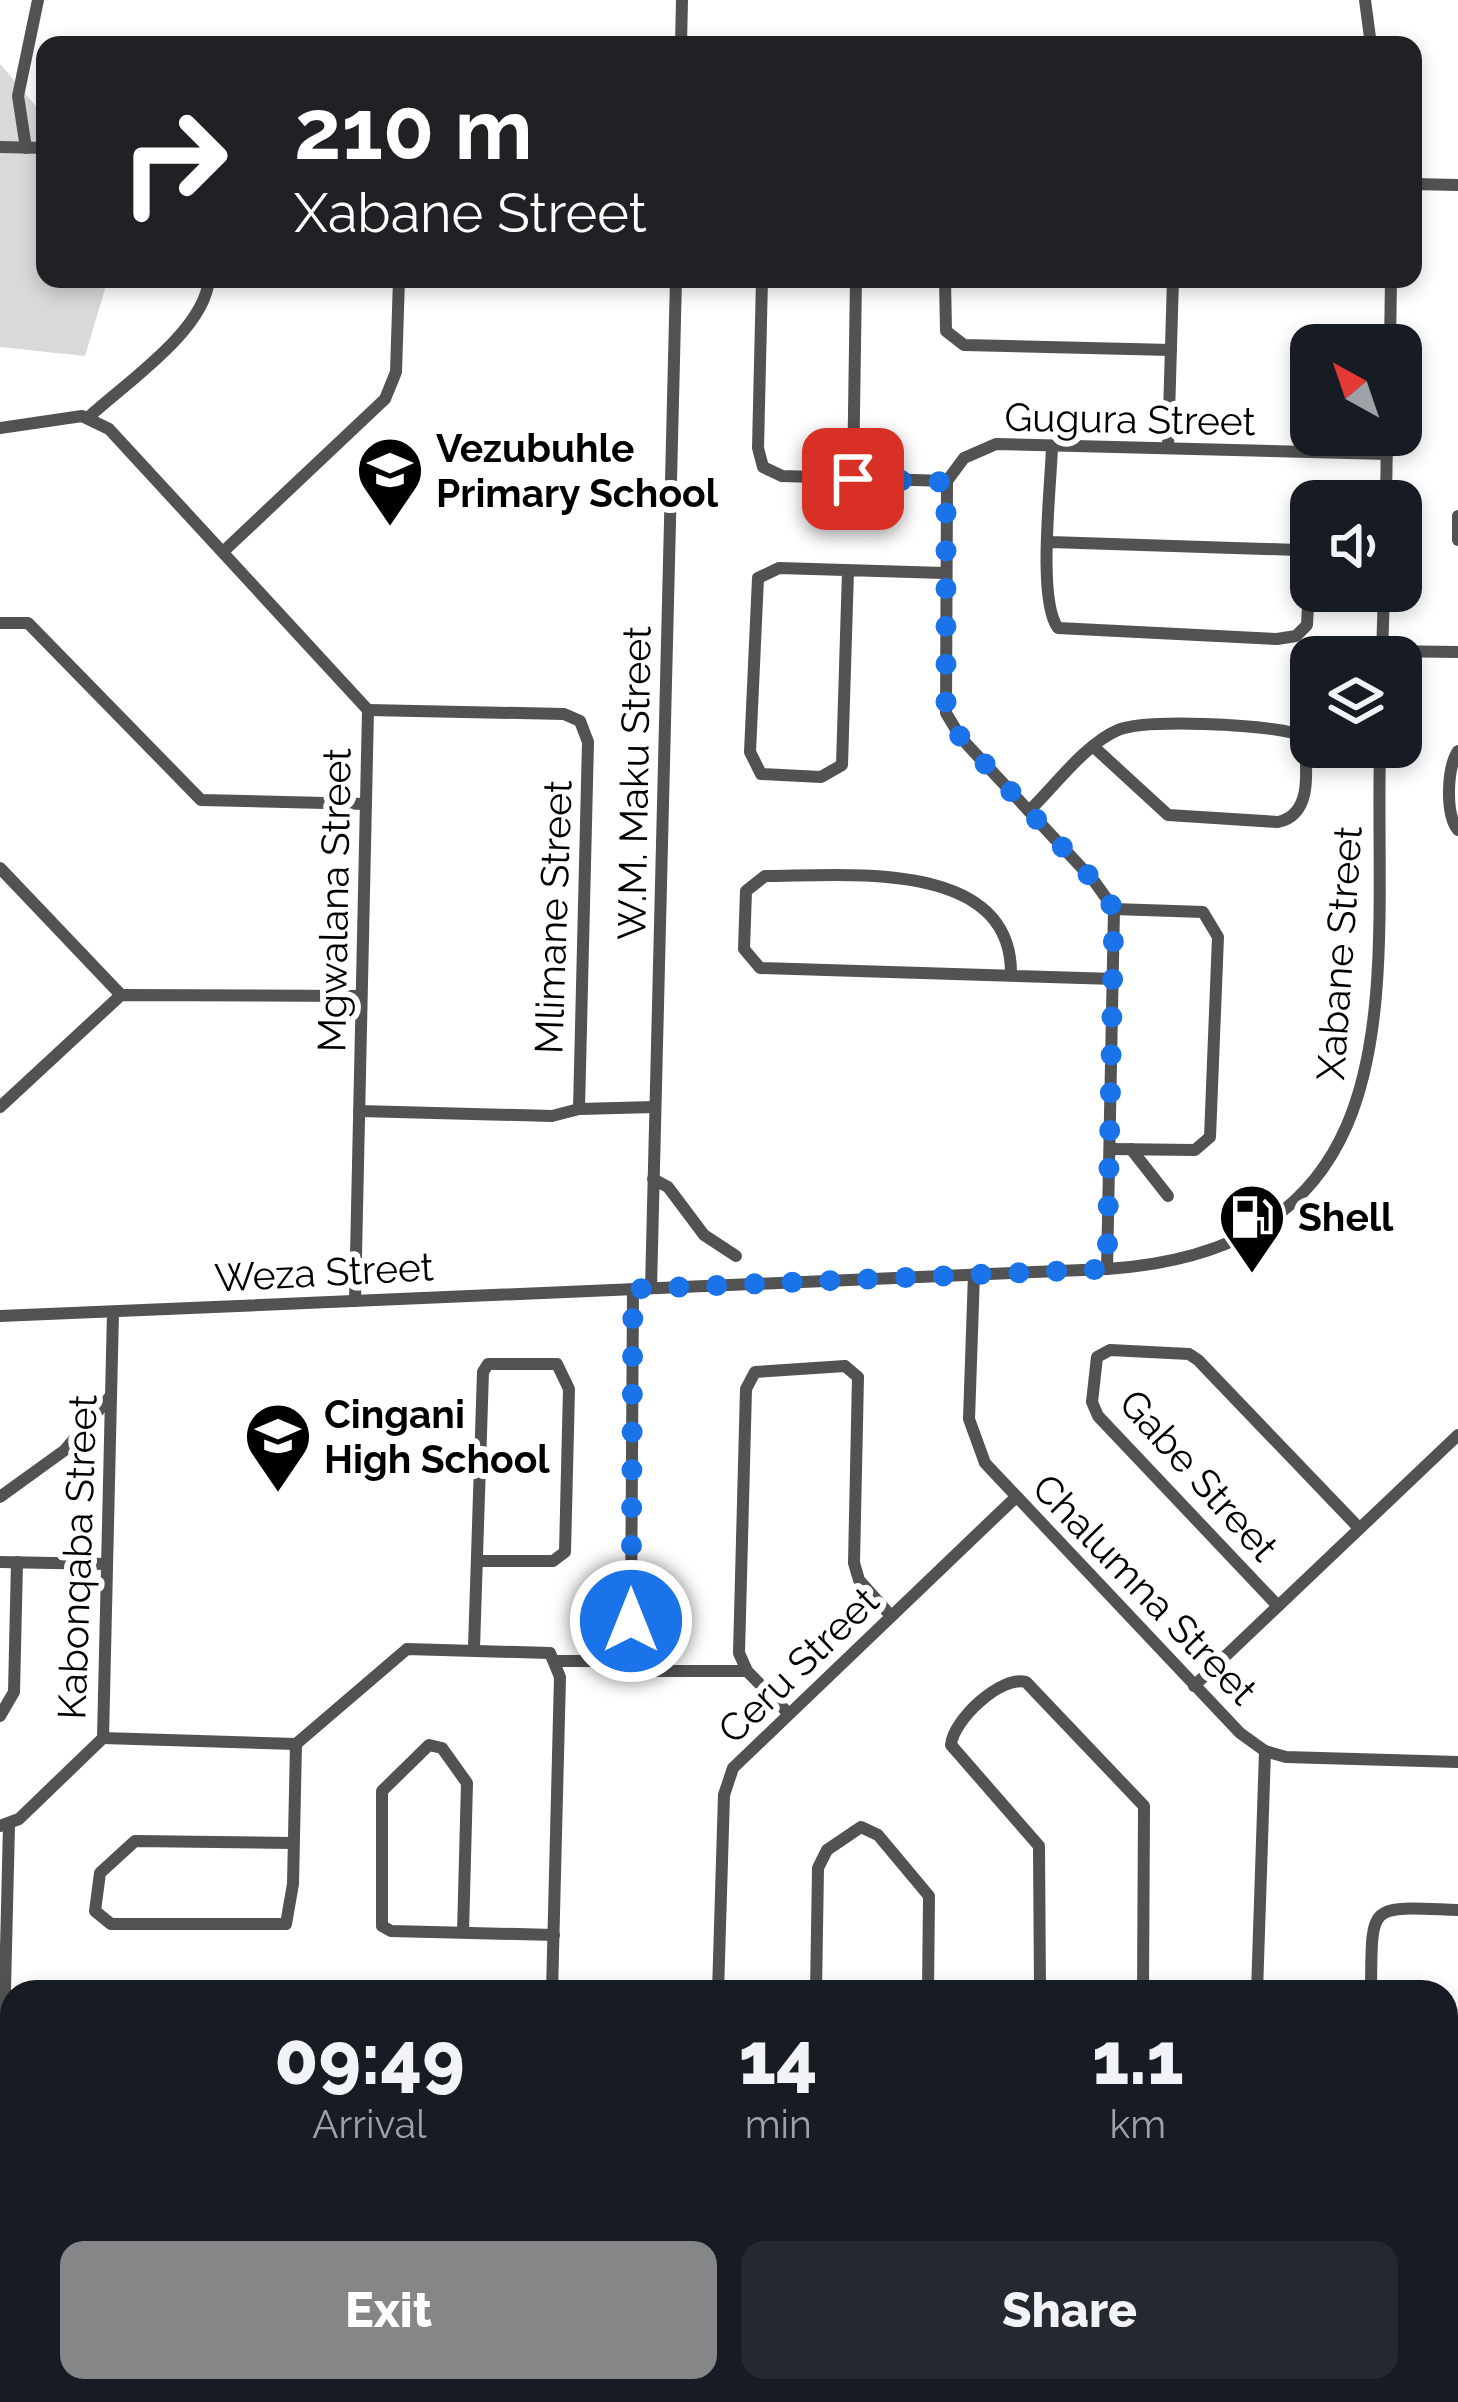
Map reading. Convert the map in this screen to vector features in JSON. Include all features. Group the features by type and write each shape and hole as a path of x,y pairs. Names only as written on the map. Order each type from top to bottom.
{"street":[{"path":"26,148 18,96 38,0"},
{"path":"681,36 682,0"},
{"path":"1365,0 1371,36"},
{"path":"0,147 36,148"},
{"path":"1422,184 1458,185"},
{"path":"0,428 90,416 194,321 207,299 208,288"},
{"path":"225,550 385,399 396,372 399,288"},
{"name":"W.M. Maku Street","path":"651,1288 676,288"},
{"path":"762,288 760,462 782,476 946,482 946,713 961,738 1114,909 1107,1269"},
{"path":"853,479 856,288"},
{"path":"945,288 946,331 964,345 1171,350"},
{"path":"1168,448 1173,288"},
{"path":"1390,324 1391,288"},
{"name":"Mgwalana Street","path":"90,416 119,439 225,550 368,710 355,1301"},
{"name":"Gugura Street","path":"946,482 964,458 985,446 1290,451"},
{"path":"1050,542 1298,550 1311,574 1307,625 1296,635 1277,639 1065,632 1050,615 1050,542 1052,446"},
{"path":"1458,516 1458,539"},
{"path":"848,571 842,765 820,777 760,774 750,761 754,586 771,570 848,571 944,573"},
{"path":"0,623 28,623 201,800 367,804"},
{"path":"1422,653 1458,652"},
{"name":"Mlimane Street","path":"359,1111 552,1116 579,1108 585,728 564,714 368,710"},
{"path":"1028,811 1095,748 1117,730 1136,726 1286,731 1305,747 1303,806 1293,818 1278,822 1168,815 1095,748"},
{"path":"1458,751 1451,765 1450,817 1458,830"},
{"name":"Xabane Street","path":"651,1288 1107,1269 1185,1261 1249,1236 1299,1199 1335,1154 1364,1088 1370,1054 1379,768"},
{"path":"0,868 121,994"},
{"path":"1011,975 1005,938 947,884 765,876 746,892 744,949 760,968 1114,979"},
{"path":"1110,1149 1195,1150 1210,1137 1218,937 1203,912 1114,909"},
{"path":"0,1107 121,994 361,996"},
{"path":"579,1108 655,1107"},
{"path":"1130,1149 1168,1196"},
{"path":"653,1179 668,1187 704,1235 736,1256"},
{"name":"Chalumna Street","path":"974,1274 973,1443 1016,1498 1194,1686 1264,1751 1286,1757 1458,1762"},
{"name":"Weza Street","path":"0,1316 651,1288"},
{"path":"620,1660 631,1621 633,1289"},
{"name":"Kabonqaba Street","path":"4,1826 80,1765 103,1738 113,1312"},
{"name":"Gabe Street","path":"1278,1606 1098,1416 1092,1402 1097,1357 1110,1350 1193,1356 1359,1528"},
{"path":"474,1648 483,1372 488,1364 505,1361 556,1364 569,1389 565,1552 553,1561 477,1561"},
{"path":"788,1713 746,1671 739,1640 750,1376 764,1369 845,1366 857,1377 854,1564 859,1580 891,1616"},
{"path":"0,1497 65,1450 111,1394"},
{"path":"1194,1686 1458,1435"},
{"name":"Ceru Street","path":"718,1980 726,1783 740,1759 1016,1498"},
{"path":"0,1562 107,1564"},
{"path":"0,1716 12,1700 7,1651 17,1562"},
{"path":"103,1738 296,1744 398,1652 420,1646 539,1650 557,1661 620,1660 658,1671 746,1671"},
{"path":"553,1980 557,1661"},
{"path":"1040,1980 1040,1846 951,1745 953,1731 1009,1680 1027,1682 1144,1806 1143,1980"},
{"path":"292,1843 135,1841 100,1873 95,1911 111,1924 282,1927 290,1919 296,1744"},
{"path":"463,1933 467,1783 442,1748 428,1745 382,1792 379,1921 391,1931 554,1936"},
{"path":"1257,1980 1264,1751"},
{"path":"4,1826 7,1980"},
{"path":"816,1980 818,1868 827,1850 860,1827 878,1835 929,1896 928,1980"},
{"path":"1372,1980 1375,1917 1396,1908 1458,1910"}],"shaded area":[{"path":"0,64 36,106 36,288 105,288 85,356 0,347"}],"place":[{"name":"Vezubuhle Primary School","path":"390,529"},
{"name":"Shell","path":"1252,1276"},
{"name":"Cingani High School","path":"278,1495"}],"route":[{"path":"631,1621 633,1289 1107,1269 1114,909 1094,881 961,738 946,713 942,698 946,482 853,479"}]}
